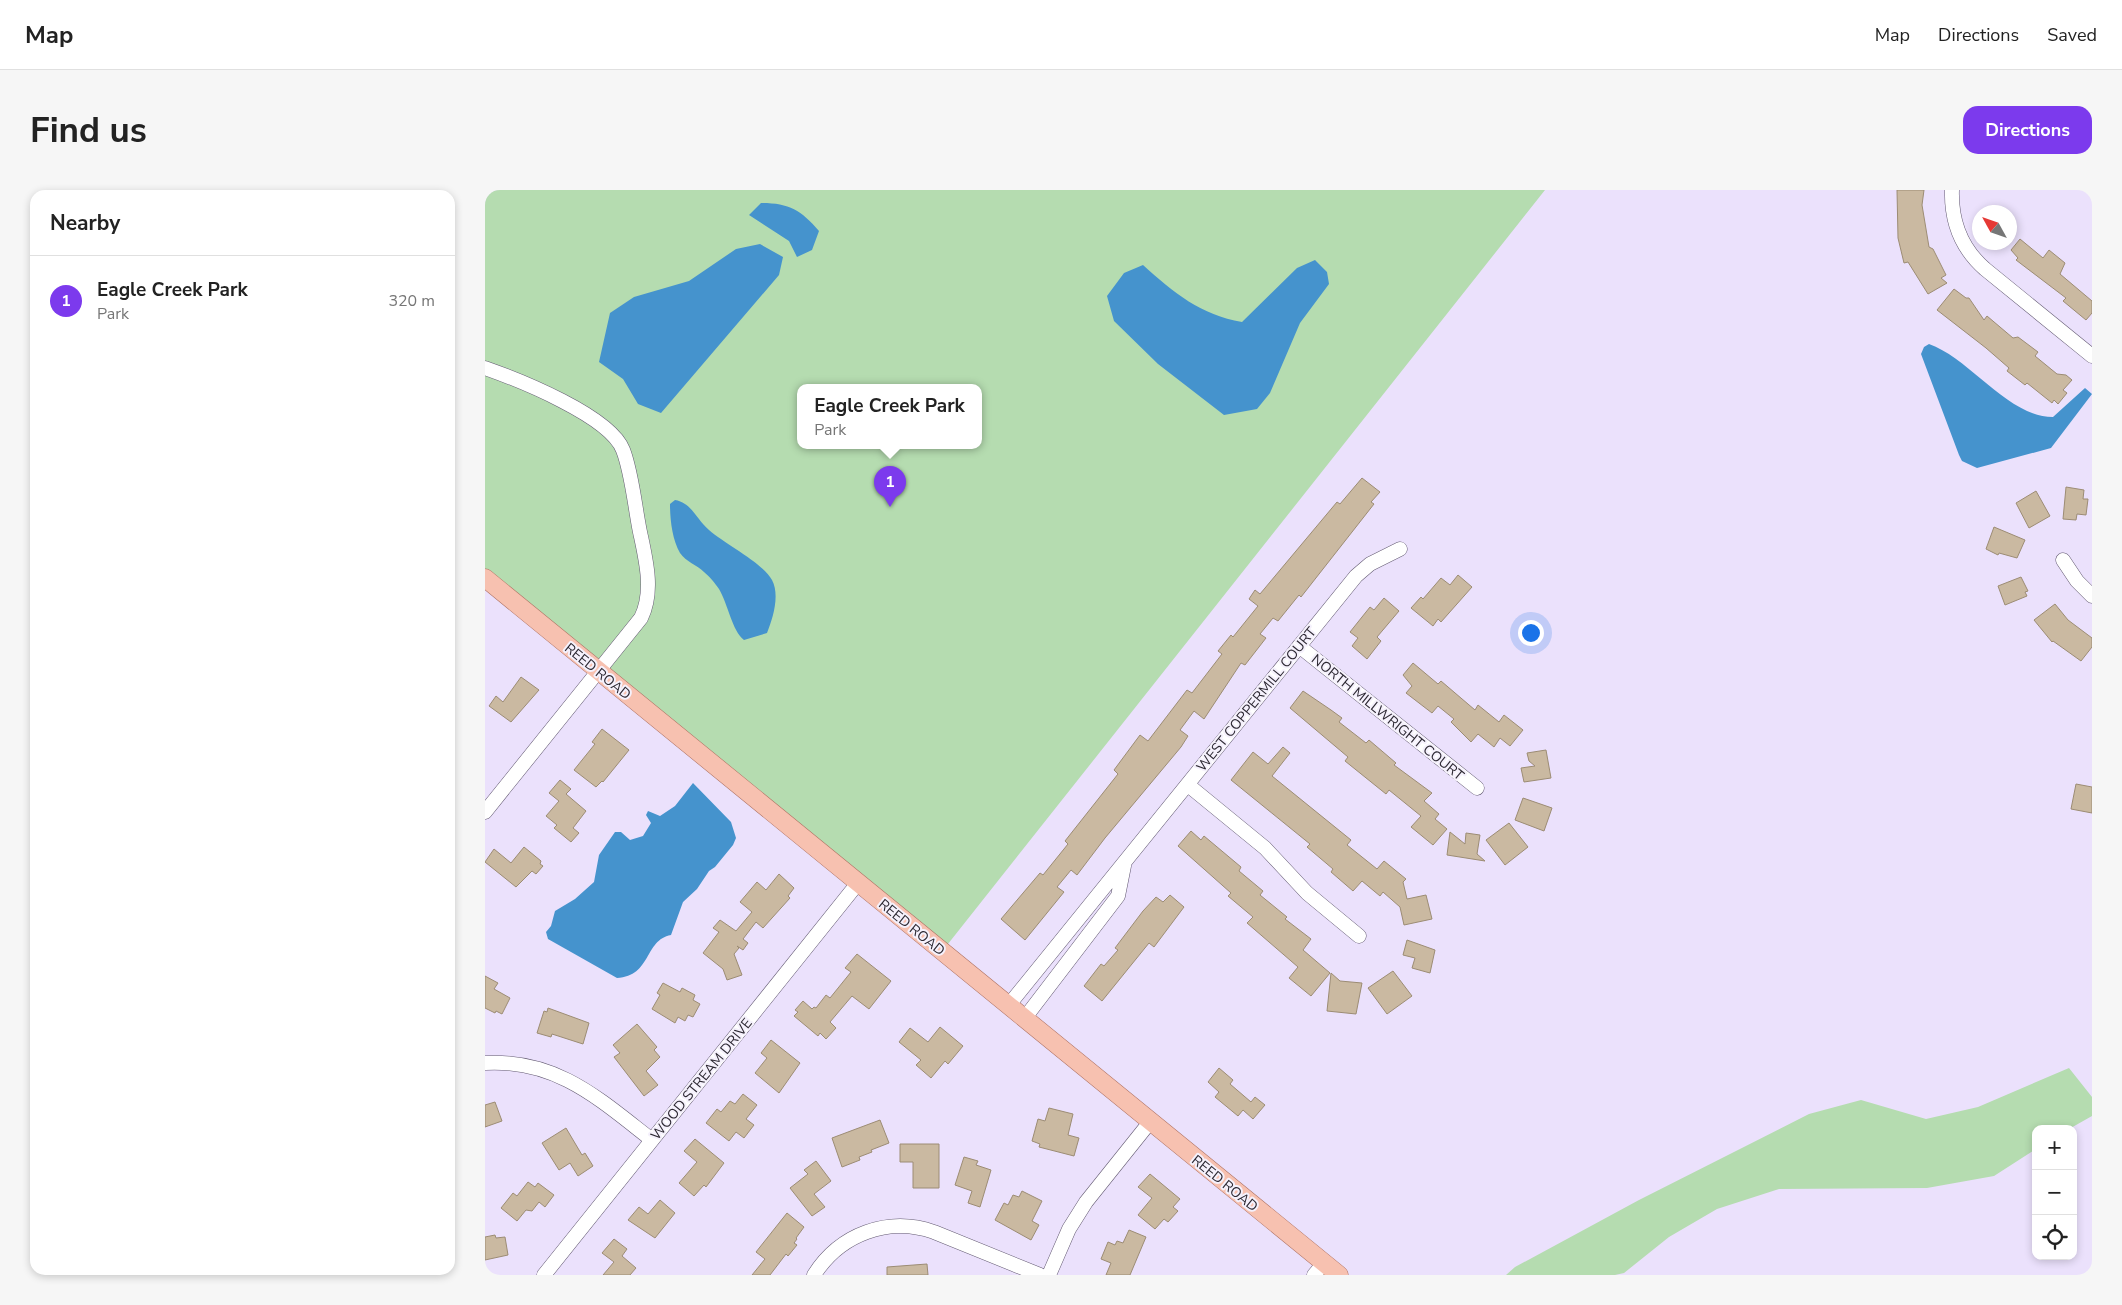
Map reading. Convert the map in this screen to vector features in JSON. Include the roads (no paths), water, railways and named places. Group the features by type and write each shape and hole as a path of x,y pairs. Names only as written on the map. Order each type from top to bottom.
{"main road":[{"name":"REED ROAD","path":"485,578 1150,1122 1319,1269 1339,1275"}],"street":[{"path":"1952,190 1955,222 1962,240 1972,256 1985,269 2092,356"},
{"path":"485,368 551,394 610,433 623,449 644,551 649,592 647,605 641,618 485,812"},
{"name":"WEST COPPERMILL COURT","path":"1008,1006 1356,576 1370,564 1400,549"},
{"path":"2063,560 2077,581 2092,596"},
{"name":"NORTH MILLWRIGHT COURT","path":"1299,646 1477,788"},
{"path":"1188,785 1265,848 1307,893 1359,936"},
{"name":"WEST COPPERMILL COURT","path":"1024,1019 1118,896 1125,863"},
{"name":"WOOD STREAM DRIVE","path":"544,1275 858,883"},
{"path":"485,1063 518,1064 561,1076 589,1092 652,1140"},
{"path":"1049,1275 1069,1229 1086,1202 1150,1122"},
{"path":"814,1275 834,1250 855,1236 878,1228 897,1226 922,1228 934,1232 1039,1275"}],"water":[{"path":"761,203 787,206 806,218 819,231 812,250 797,257 789,241 749,215"},
{"path":"760,244 783,257 779,275 661,413 638,404 623,379 599,362 610,313 634,297 689,281 736,249"},
{"path":"1315,260 1327,272 1329,284 1300,323 1270,393 1257,409 1224,415 1158,364 1114,321 1107,296 1124,273 1143,265 1166,285 1201,308 1227,319 1242,322 1297,268"},
{"path":"1929,344 1945,351 2005,398 2021,408 2036,414 2053,417 2085,388 2092,394 2051,448 1977,468 1962,461 1959,455 1921,354 1924,347"},
{"path":"675,500 686,504 709,530 761,567 772,580 776,599 767,633 744,640 736,630 722,595 712,580 680,553 673,535 670,516 670,504"},
{"path":"693,783 731,822 736,838 733,845 715,867 709,871 697,889 683,902 671,935 662,938 656,944 636,971 628,976 617,978 548,939 546,932 551,926 555,911 575,899 594,882 599,855 615,832 621,832 630,840 643,836 651,823 646,815 648,811 660,816 675,806"}],"place":[{"name":"Eagle Creek Park","path":"890,507"}]}
